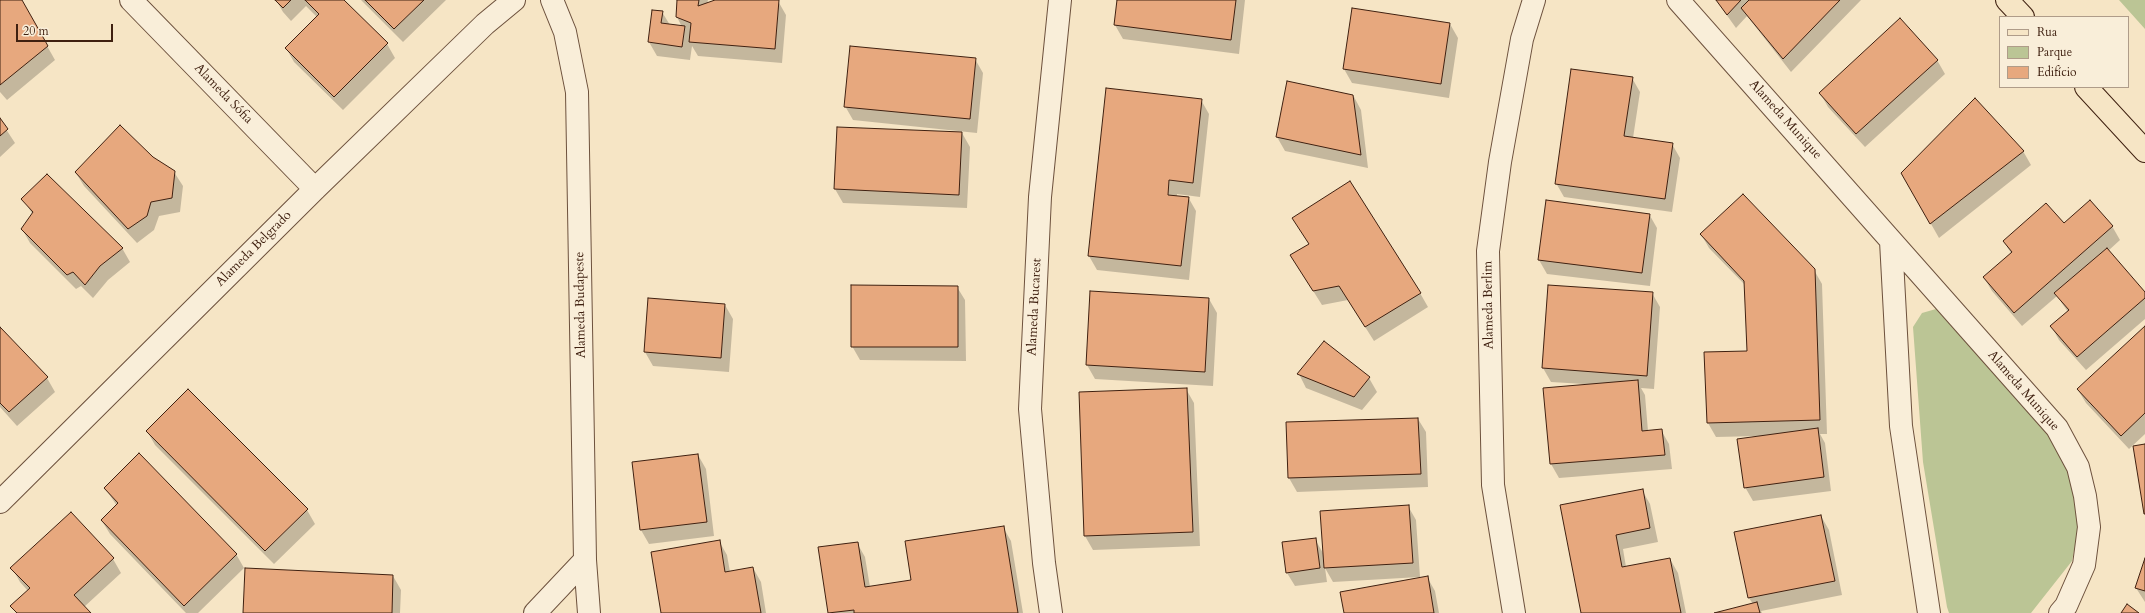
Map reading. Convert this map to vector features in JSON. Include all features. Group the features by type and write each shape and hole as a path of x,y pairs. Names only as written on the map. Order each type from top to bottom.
{"main road":[{"path":"2007,0 2022,16"},
{"path":"2087,88 2145,151"}],"street":[{"name":"Alameda Sófia","path":"131,0 315,188"},
{"name":"Alameda Belgrado","path":"0,502 315,188 485,24 514,0"},
{"name":"Alameda Budapeste","path":"552,0 564,32 577,92 585,560 590,613"},
{"name":"Alameda Bucarest","path":"1051,613 1044,563 1030,409 1040,197 1060,0"},
{"name":"Alameda Berlim","path":"1514,613 1493,485 1488,251 1500,162 1522,39 1534,0"},
{"name":"Alameda Munique","path":"1678,0 2057,428 2078,467 2085,496 2089,527 2084,565 2066,606 2060,613"},
{"path":"1892,241 1901,426 1929,613"},
{"path":"535,613 585,560"}],"green space":[{"path":"2119,0 2145,0 2145,29"},
{"path":"1936,309 2051,437 2067,466 2074,497 2078,530 2072,561 2031,613 1949,613 1947,607 1923,462 1913,327 1922,313"}],"building":[{"path":"0,0 22,0 48,46 0,85"},
{"path":"275,0 291,0 283,8"},
{"path":"305,0 344,0 388,43 334,97 285,48 319,14"},
{"path":"365,0 424,0 394,29"},
{"path":"677,0 699,0 698,6 715,0 779,0 775,49 689,42 691,23 676,17"},
{"path":"1117,0 1236,0 1231,40 1114,25"},
{"path":"1716,0 1741,0 1727,15"},
{"path":"1749,0 1840,0 1783,59 1741,8"},
{"path":"1352,8 1450,23 1441,84 1343,69"},
{"path":"652,10 663,11 661,23 685,26 682,47 648,42"},
{"path":"1900,18 1938,60 1856,134 1819,93"},
{"path":"850,46 976,58 970,119 844,107"},
{"path":"1571,69 1633,77 1624,136 1673,143 1665,199 1555,184"},
{"path":"1287,81 1353,95 1361,155 1276,137"},
{"path":"1106,88 1202,99 1193,183 1169,180 1168,195 1189,197 1181,266 1088,256"},
{"path":"1975,98 2024,151 1930,224 1901,173"},
{"path":"0,118 8,129 0,136"},
{"path":"120,125 153,157 175,171 172,198 151,202 147,216 128,229 75,172"},
{"path":"837,127 962,132 959,195 834,189"},
{"path":"47,174 123,248 100,266 85,285 73,272 67,275 21,229 33,212 21,199"},
{"path":"1350,181 1421,293 1365,327 1339,286 1313,291 1290,255 1309,244 1292,218"},
{"path":"1743,194 1815,269 1820,420 1707,423 1704,352 1747,351 1744,281 1700,234"},
{"path":"1546,200 1650,214 1642,273 1538,260"},
{"path":"2090,200 2113,226 2014,313 1983,277 2012,252 2003,241 2046,203 2064,223"},
{"path":"2107,248 2145,292 2145,298 2077,357 2050,326 2069,310 2054,293"},
{"path":"851,285 958,286 958,347 851,347"},
{"path":"1548,285 1653,292 1647,376 1542,368"},
{"path":"1090,291 1209,298 1205,372 1086,365"},
{"path":"648,298 725,304 721,358 644,352"},
{"path":"2145,326 2145,413 2121,436 2077,389"},
{"path":"0,327 48,377 9,412 0,403"},
{"path":"1324,341 1370,377 1354,397 1297,374"},
{"path":"1638,380 1642,431 1662,429 1665,455 1550,464 1543,388"},
{"path":"1187,388 1193,532 1084,536 1079,392"},
{"path":"188,389 308,509 265,551 146,431"},
{"path":"1418,418 1421,474 1288,478 1286,422"},
{"path":"1818,428 1824,477 1744,488 1737,439"},
{"path":"2145,444 2145,514 2144,514 2133,446"},
{"path":"139,453 237,554 184,606 101,520 118,503 104,488"},
{"path":"698,454 707,522 640,530 632,462"},
{"path":"1643,489 1650,528 1616,535 1622,567 1670,558 1681,613 1581,613 1560,505"},
{"path":"1409,505 1413,563 1324,568 1320,511"},
{"path":"71,512 114,558 74,595 91,613 17,613 10,606 30,588 10,568"},
{"path":"1821,515 1835,581 1748,598 1734,532"},
{"path":"1004,526 1018,613 854,613 854,610 828,613 818,547 858,542 865,587 911,580 905,541"},
{"path":"1316,538 1320,568 1286,573 1282,542"},
{"path":"720,540 725,572 753,567 761,613 661,613 651,552"},
{"path":"2145,558 2145,591 2135,588"},
{"path":"245,568 393,575 392,613 243,613"},
{"path":"1428,576 1434,613 1344,613 1340,592"},
{"path":"1757,602 1760,613 1714,613"},
{"path":"2127,604 2139,613 2121,613"}]}
